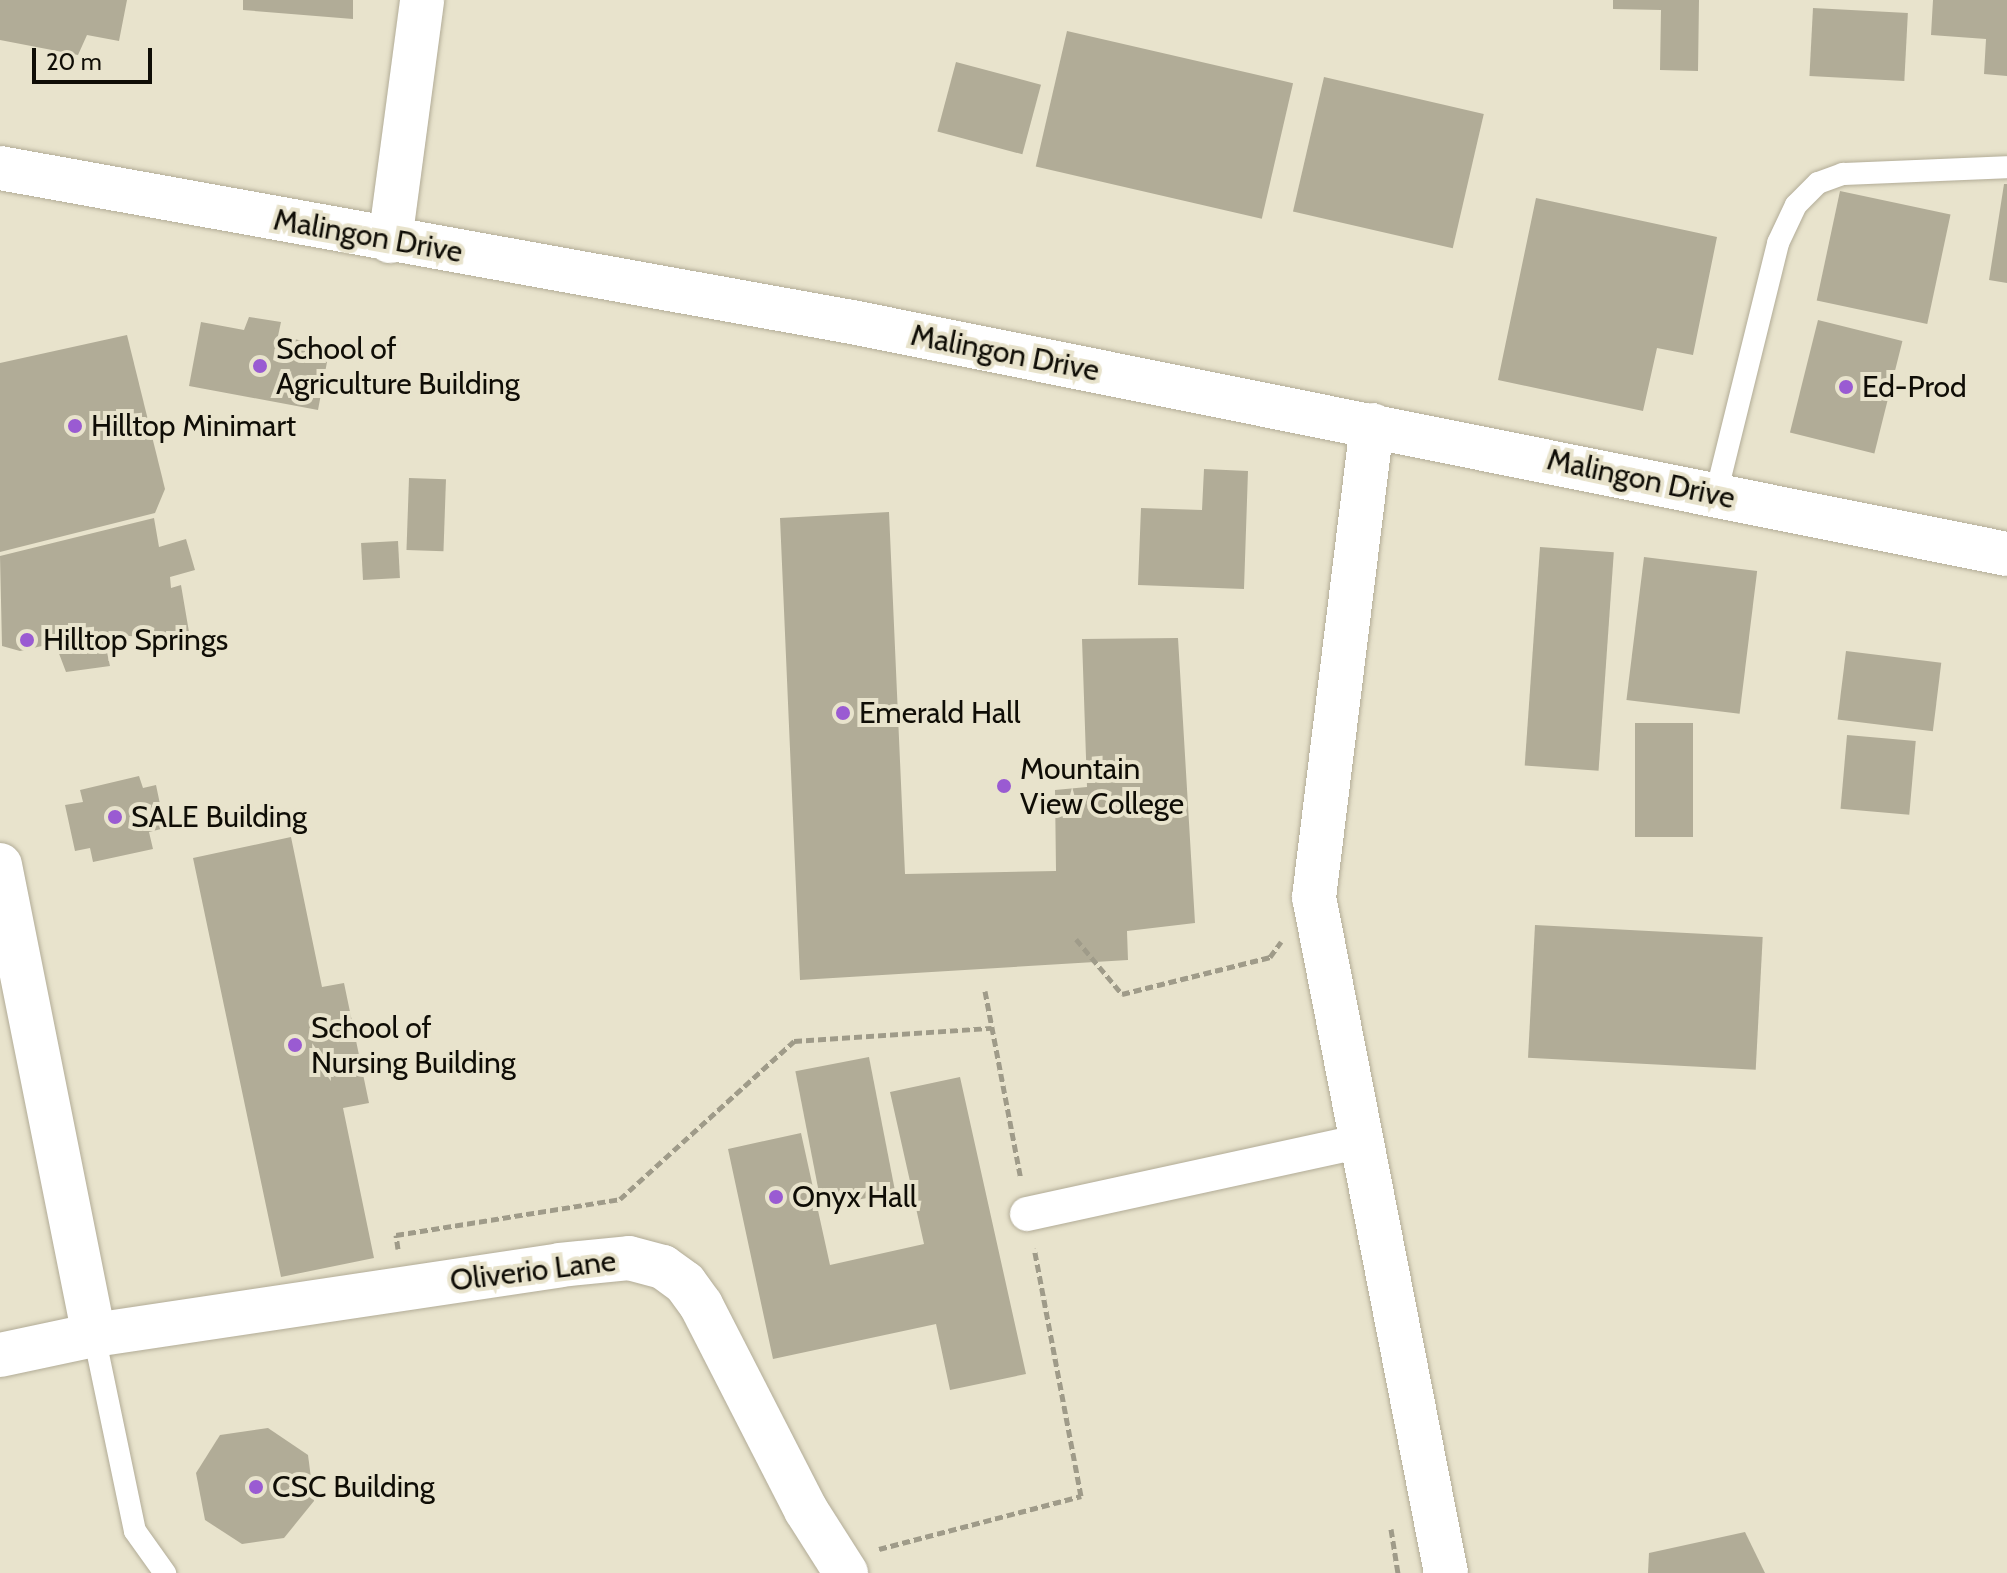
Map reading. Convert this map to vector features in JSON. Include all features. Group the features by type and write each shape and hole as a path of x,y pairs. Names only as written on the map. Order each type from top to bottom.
{"street":[{"path":"390,241 422,0"},
{"name":"Malingon Drive","path":"0,168 390,241 852,322 2007,554"},
{"path":"1372,425 1314,897 1446,1573"},
{"path":"0,865 94,1335"},
{"path":"1027,1214 1361,1141"},
{"name":"Oliverio Lane","path":"0,1355 94,1335 403,1288 629,1258 663,1267 685,1283 701,1305 806,1510 842,1567"}],"lane":[{"path":"1716,494 1778,243 1796,205 1818,183 1843,174 2007,167"},
{"path":"94,1335 135,1531 165,1573"}],"path":[{"path":"1076,939 1122,994 1270,957 1314,897"},
{"path":"403,1288 396,1235 620,1199 794,1041 992,1028"},
{"path":"842,1567 1081,1496"}],"building":[{"path":"0,0 127,0 119,41 87,35 78,55 0,40"},
{"path":"243,0 353,0 353,19 243,10"},
{"path":"1613,0 1699,0 1698,71 1660,70 1661,10 1613,9"},
{"path":"1933,0 2007,0 2007,76 1984,74 1986,39 1931,35"},
{"path":"1813,8 1908,13 1904,81 1809,76"},
{"path":"1067,31 1293,83 1262,219 1036,166"},
{"path":"956,62 1041,85 1022,154 937,132"},
{"path":"1324,77 1484,114 1453,248 1293,211"},
{"path":"2004,184 2007,184 2007,283 1989,280"},
{"path":"1840,191 1951,214 1927,324 1817,301"},
{"path":"1536,198 1717,237 1693,355 1657,348 1643,411 1498,380"},
{"name":"School of Agriculture Building","path":"249,317 281,322 278,336 330,346 318,410 189,386 201,322 244,330"},
{"name":"Ed-Prod","path":"1818,320 1902,341 1874,454 1790,433"},
{"name":"Hilltop Minimart","path":"127,335 165,489 155,513 0,552 0,363"},
{"path":"1204,469 1248,471 1244,589 1138,585 1141,508 1202,510"},
{"path":"409,478 446,479 443,551 406,550"},
{"name":"Emerald Hall","path":"889,512 905,874 1056,871 1055,790 1087,787 1082,639 1178,638 1195,923 1127,931 1128,960 800,980 780,518"},
{"path":"154,518 159,547 186,539 195,570 170,577 171,588 181,585 189,632 156,638 103,634 110,666 66,672 55,643 20,651 2,646 0,556"},
{"path":"398,541 400,578 363,580 361,543"},
{"path":"1540,547 1614,552 1599,771 1525,765"},
{"path":"1644,557 1757,571 1740,714 1626,700"},
{"path":"1846,651 1941,663 1933,731 1838,719"},
{"path":"1635,723 1693,723 1693,837 1635,837"},
{"path":"1847,735 1916,741 1909,815 1841,809"},
{"name":"SALE Building","path":"139,776 143,788 156,785 165,828 149,832 153,849 93,862 90,848 75,851 65,805 83,802 80,790"},
{"name":"School of Nursing Building","path":"291,837 322,987 344,983 369,1103 343,1108 374,1258 281,1277 193,858"},
{"path":"1535,925 1763,937 1756,1070 1528,1058"},
{"path":"869,1057 895,1192 822,1207 795,1071"},
{"name":"Onyx Hall","path":"960,1077 1026,1374 950,1390 936,1324 773,1359 728,1149 801,1133 830,1265 924,1244 890,1092"},
{"name":"CSC Building","path":"268,1428 308,1455 314,1501 284,1538 242,1544 205,1520 196,1473 220,1435"},
{"path":"1745,1532 1765,1573 1648,1573 1649,1553"}],"place":[{"name":"School of Agriculture Building","path":"260,366"},
{"name":"Ed-Prod","path":"1846,387"},
{"name":"Hilltop Minimart","path":"75,426"},
{"name":"Hilltop Springs","path":"27,640"},
{"name":"Emerald Hall","path":"843,713"},
{"name":"Mountain View College","path":"1004,786"},
{"name":"SALE Building","path":"115,817"},
{"name":"School of Nursing Building","path":"295,1045"},
{"name":"Onyx Hall","path":"776,1197"},
{"name":"CSC Building","path":"256,1487"}]}
